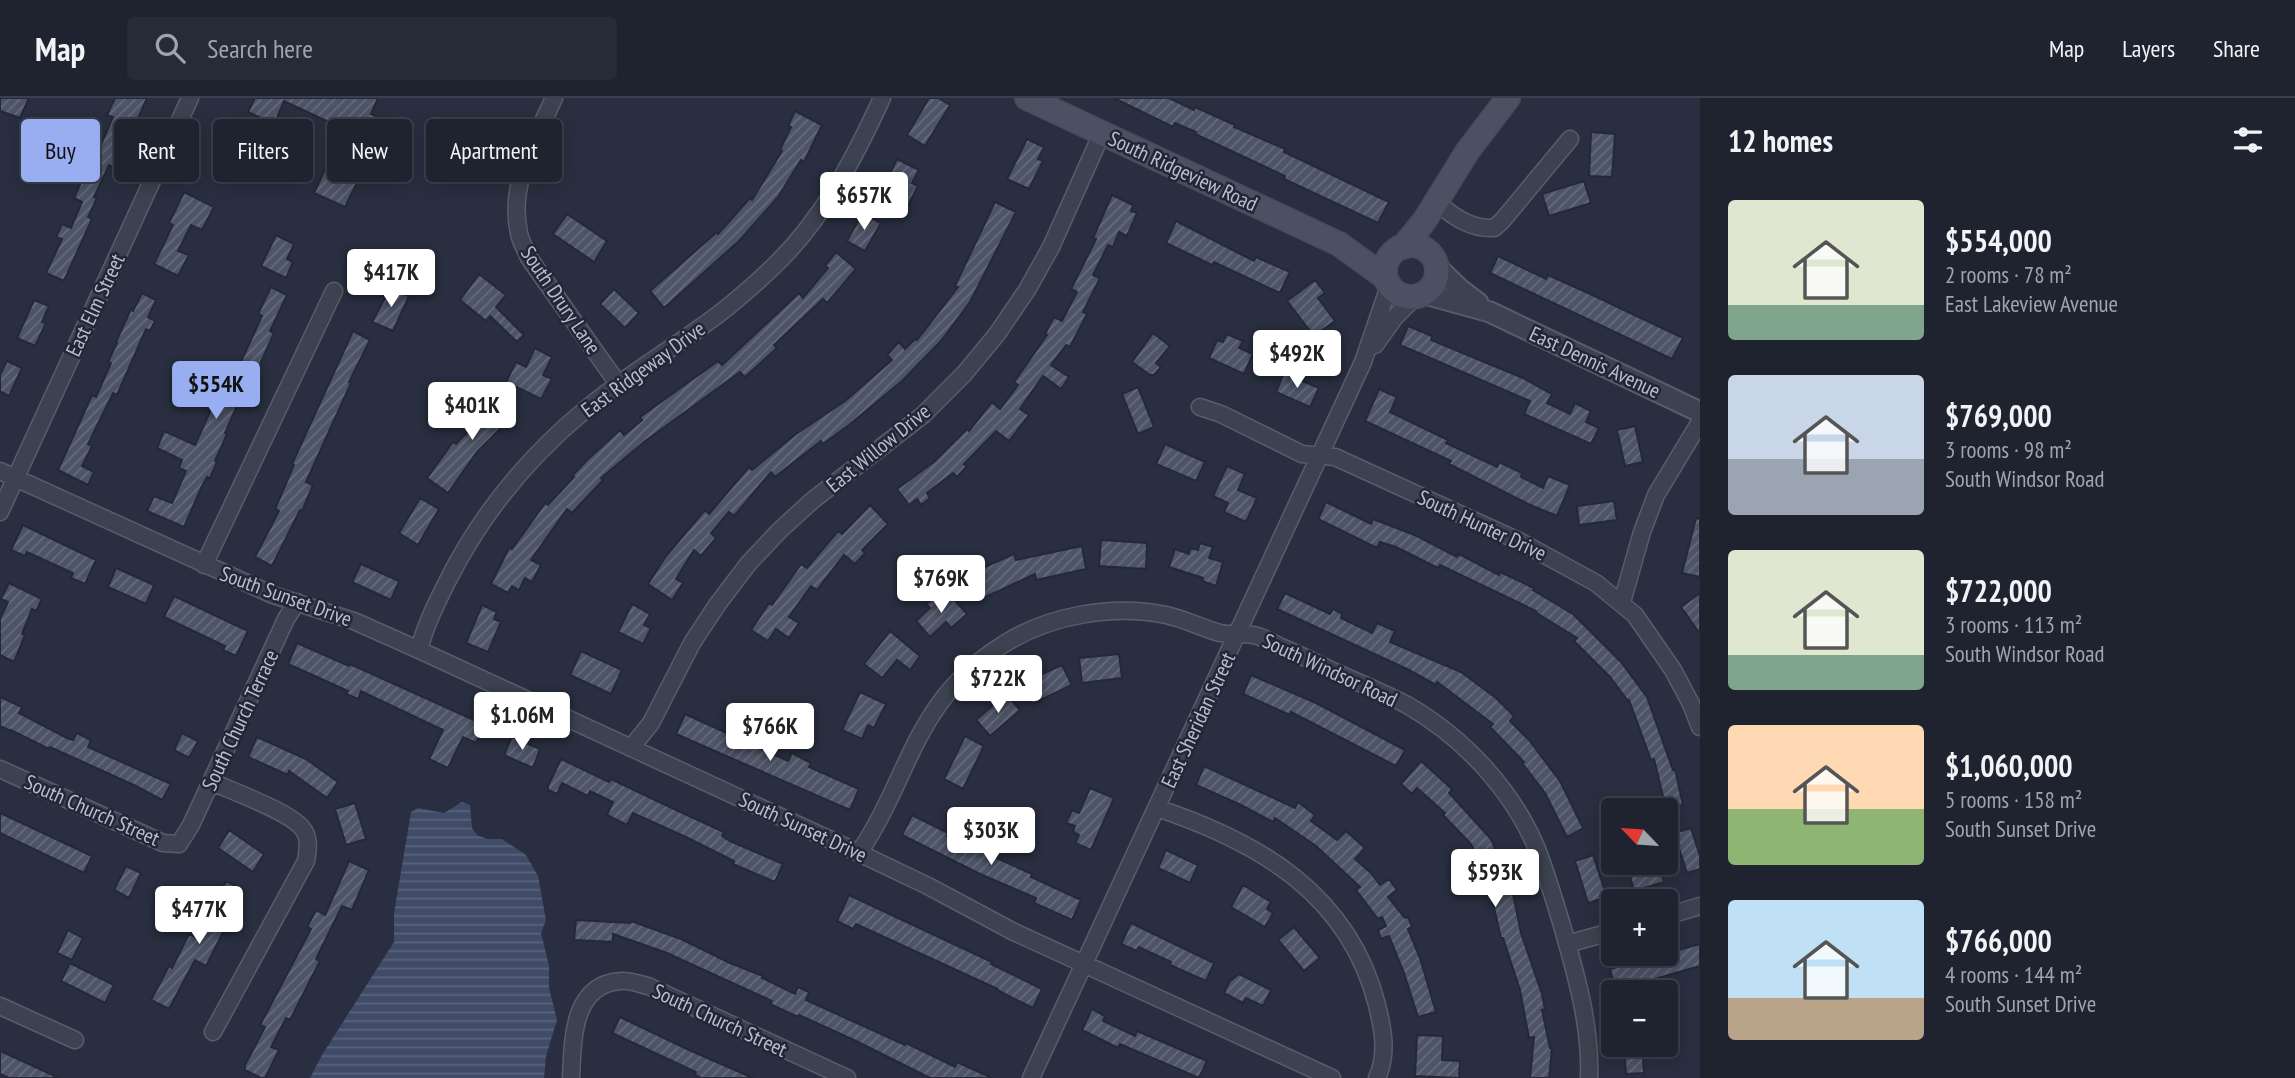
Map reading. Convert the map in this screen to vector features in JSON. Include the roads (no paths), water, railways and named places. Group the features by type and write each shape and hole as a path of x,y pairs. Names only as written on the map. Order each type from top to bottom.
{"main road":[{"name":"South Ridgeview Road","path":"1027,98 1339,244 1387,282"},
{"path":"1437,202 1435,282 1419,296 1400,295 1387,282 1386,263 1437,202 1467,152 1508,98"},
{"name":"South Ridgeview Road","path":"1339,244 1399,249"},
{"path":"1399,249 1420,247 1435,262"}],"street":[{"name":"East Elm Street","path":"0,512 190,98"},
{"name":"South Drury Lane","path":"554,98 521,173 516,209 519,235 530,258 619,385"},
{"name":"East Ridgeway Drive","path":"419,650 424,632 458,560 496,500 546,444 586,408 703,326 776,264 805,233 833,194 859,149 882,98"},
{"name":"East Willow Drive","path":"631,748 651,723 692,643 748,564 813,500 923,415 964,374 998,334 1051,247 1102,133"},
{"path":"1437,202 1450,214 1469,223 1493,228 1570,139"},
{"name":"East Dennis Avenue","path":"1435,262 1461,290 1490,312 1700,412"},
{"name":"East Sheridan Street","path":"1031,1078 1363,362 1387,282"},
{"path":"204,565 334,291"},
{"name":"East Dennis Avenue","path":"1419,296 1490,312"},
{"name":"East Sheridan Street","path":"1363,362 1395,317 1419,296"},
{"name":"South Hunter Drive","path":"1199,407 1221,414 1301,454 1335,457 1539,551 1596,583 1635,615 1673,670 1700,727"},
{"path":"1622,602 1642,532 1656,495 1700,422"},
{"name":"South Sunset Drive","path":"0,471 273,595 354,621 419,650 859,853 1084,965 1332,1078"},
{"name":"South Church Terrace","path":"183,838 212,782 286,618 297,602"},
{"name":"South Windsor Road","path":"859,853 874,830 929,717 956,681 1005,643 1034,628 1100,612 1135,611 1166,615 1220,633 1256,635 1408,706 1443,729 1474,757 1502,789 1521,817 1536,847 1567,944 1586,1021 1589,1078"},
{"name":"South Church Street","path":"0,769 163,843 179,844 183,838"},
{"path":"212,782 285,816 303,828 309,846 306,861 214,1032"},
{"path":"1157,808 1268,857 1297,877 1335,917 1359,954 1373,990 1384,1047 1382,1067 1377,1078"},
{"path":"1678,912 1700,906"},
{"path":"1567,944 1601,935"},
{"name":"South Church Street","path":"571,1078 574,1028 580,1009 592,993 606,984 623,981 648,986 847,1078"},
{"path":"0,1006 75,1040"}],"water":[{"path":"462,802 470,805 472,828 477,835 487,839 502,839 526,855 538,876 546,920 541,933 557,1020 546,1056 544,1078 310,1078 394,942 394,913 411,812 418,808 444,813"}]}
